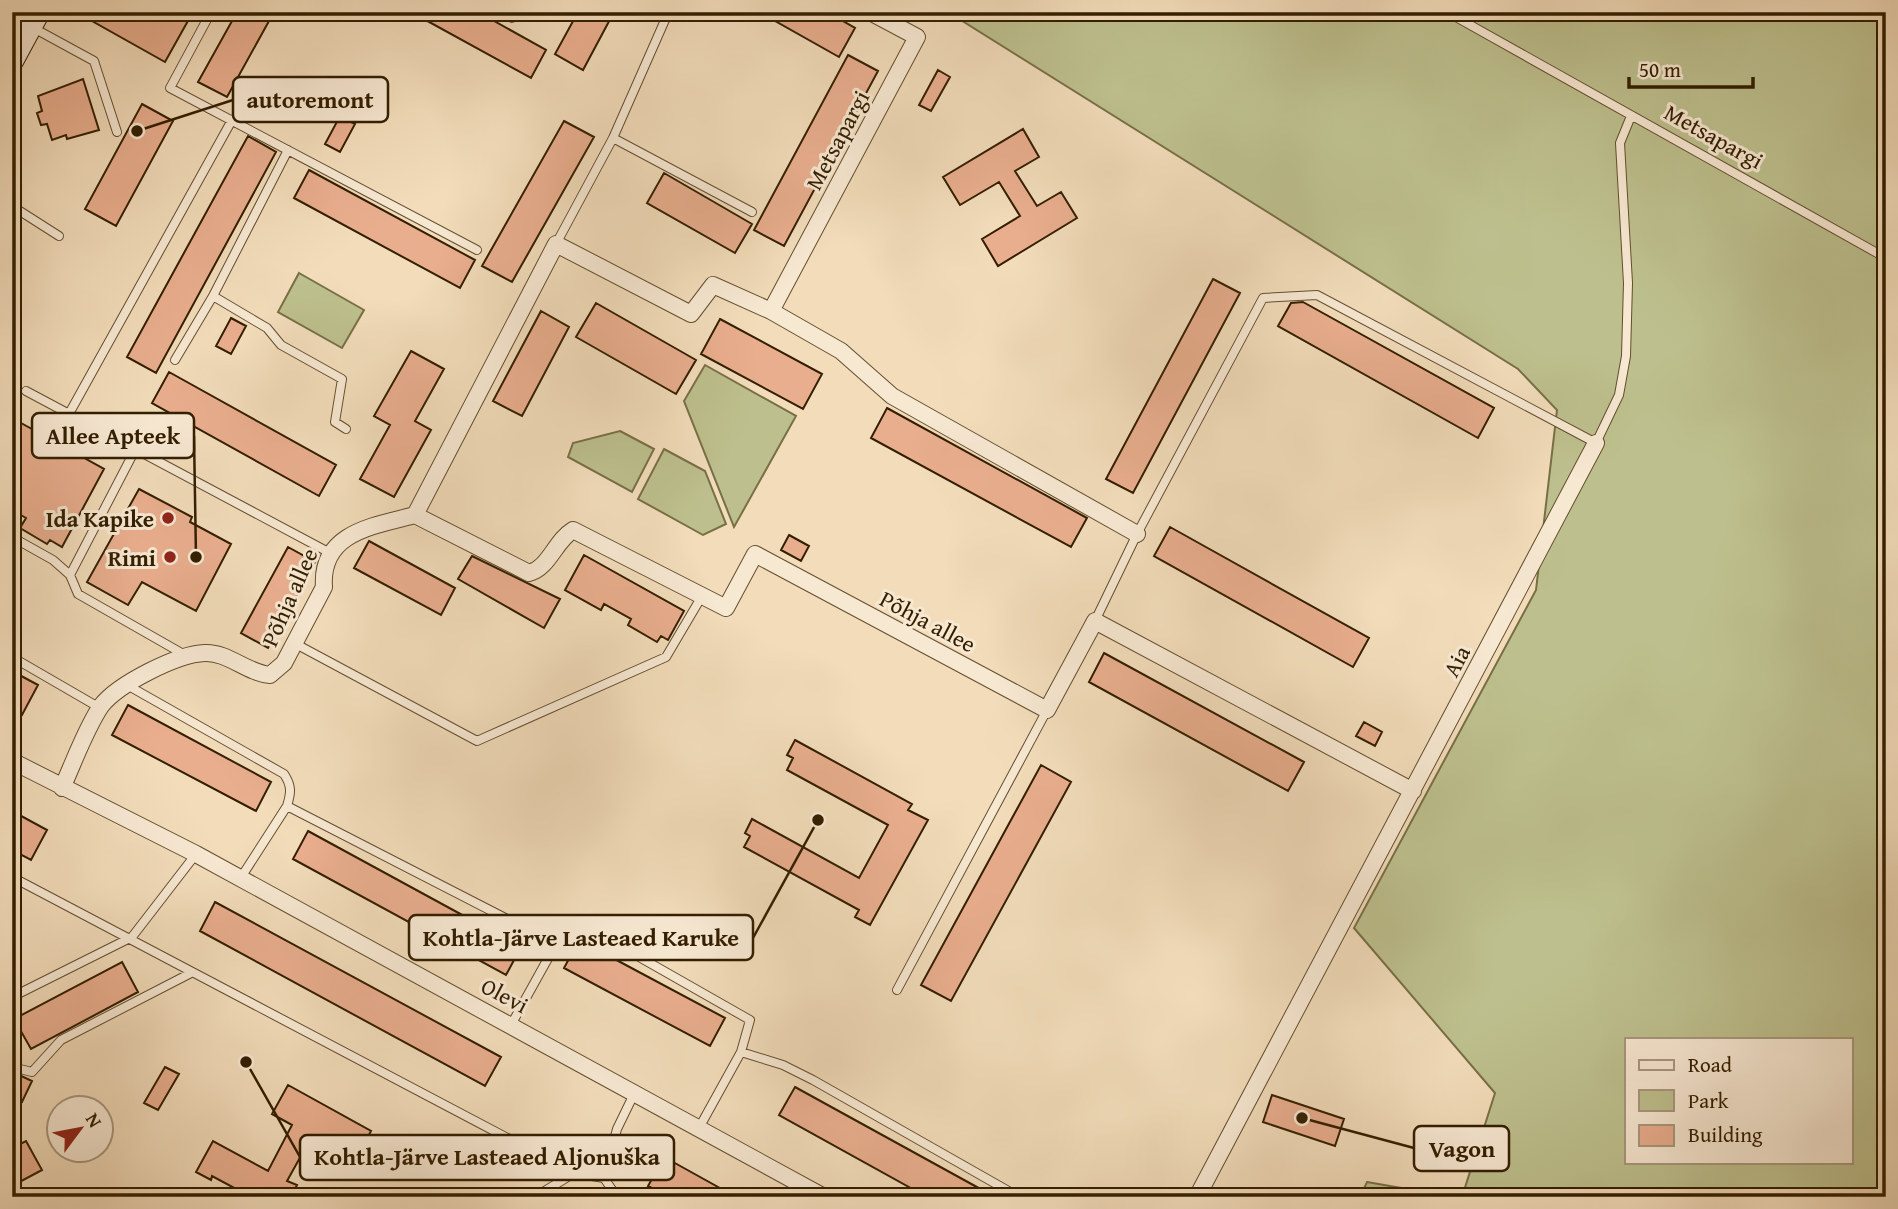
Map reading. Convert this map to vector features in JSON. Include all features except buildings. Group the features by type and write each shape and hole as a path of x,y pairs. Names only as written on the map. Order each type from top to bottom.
{"main road":[{"path":"12,60 24,20"}],"street":[{"name":"Metsapargi","path":"771,311 917,37 870,12"},
{"path":"415,515 556,244 691,314 713,285 771,311 841,351 892,396 1137,534"},
{"name":"Aia","path":"1197,1197 1596,443"},
{"name":"Põhja allee","path":"62,788 100,708 110,696 155,669 187,656 206,653 224,657 257,674 270,675 284,663 324,587 323,574 332,554 345,537 357,531 415,515 529,573 538,570 565,534 573,530 726,608 755,554 1047,710"},
{"path":"1047,710 1094,621 1413,791"},
{"name":"Olevi","path":"12,761 196,854 824,1197"}],"lane":[{"path":"211,12 170,88 477,250"},
{"path":"502,12 512,18 515,12"},
{"path":"556,244 613,138 665,20 658,12"},
{"name":"Metsapargi","path":"1447,12 1886,258"},
{"path":"24,20 94,61 117,132"},
{"name":"Aia","path":"1596,443 1619,395 1626,356 1628,283 1620,148 1621,134 1631,116"},
{"path":"70,412 232,120"},
{"path":"613,138 752,212"},
{"path":"175,360 212,296 288,150"},
{"path":"12,206 59,236"},
{"path":"1094,621 1137,534 1264,298 1317,295 1596,443"},
{"path":"212,296 267,328 281,345 342,379 335,422 346,429"},
{"path":"26,391 70,412 332,554"},
{"path":"70,575 136,448"},
{"path":"12,537 53,560 70,575 78,594 187,656"},
{"path":"294,643 477,741 666,657 702,596"},
{"path":"12,657 100,708"},
{"path":"127,685 284,774 291,793 287,806 240,879"},
{"path":"897,990 1047,710"},
{"path":"287,806 556,944"},
{"path":"12,997 132,937 196,854"},
{"path":"12,877 132,937 191,973 415,1087 574,1173 604,1178 617,1197"},
{"path":"511,1025 568,922 590,929 750,1020 741,1052 699,1128"},
{"path":"12,1067 32,1072 61,1041 191,973"},
{"path":"741,1052 783,1065 813,1080 1019,1197"},
{"path":"604,1178 617,1129 635,1093"},
{"path":"535,1197 574,1173"}],"green space":[{"path":"948,12 1886,12 1886,1197 1462,1197 1495,1093 1354,928 1536,590 1557,410 1518,369"},
{"path":"299,273 364,310 342,348 278,312"},
{"path":"705,365 796,416 734,527 684,401"},
{"path":"620,431 654,449 632,492 568,457 573,443"},
{"path":"664,449 705,471 726,524 703,535 638,499"},
{"path":"1367,1182 1453,1197 1360,1197"}],"place":[{"name":"autoremont","path":"137,131"},
{"name":"Ida Kapike","path":"168,518"},
{"name":"Rimi","path":"170,557"},
{"name":"Allee Apteek","path":"196,557"},
{"name":"Kohtla-Järve Lasteaed Karuke","path":"818,820"},
{"name":"Kohtla-Järve Lasteaed Aljonuška","path":"246,1062"},
{"name":"Vagon","path":"1302,1118"}]}
